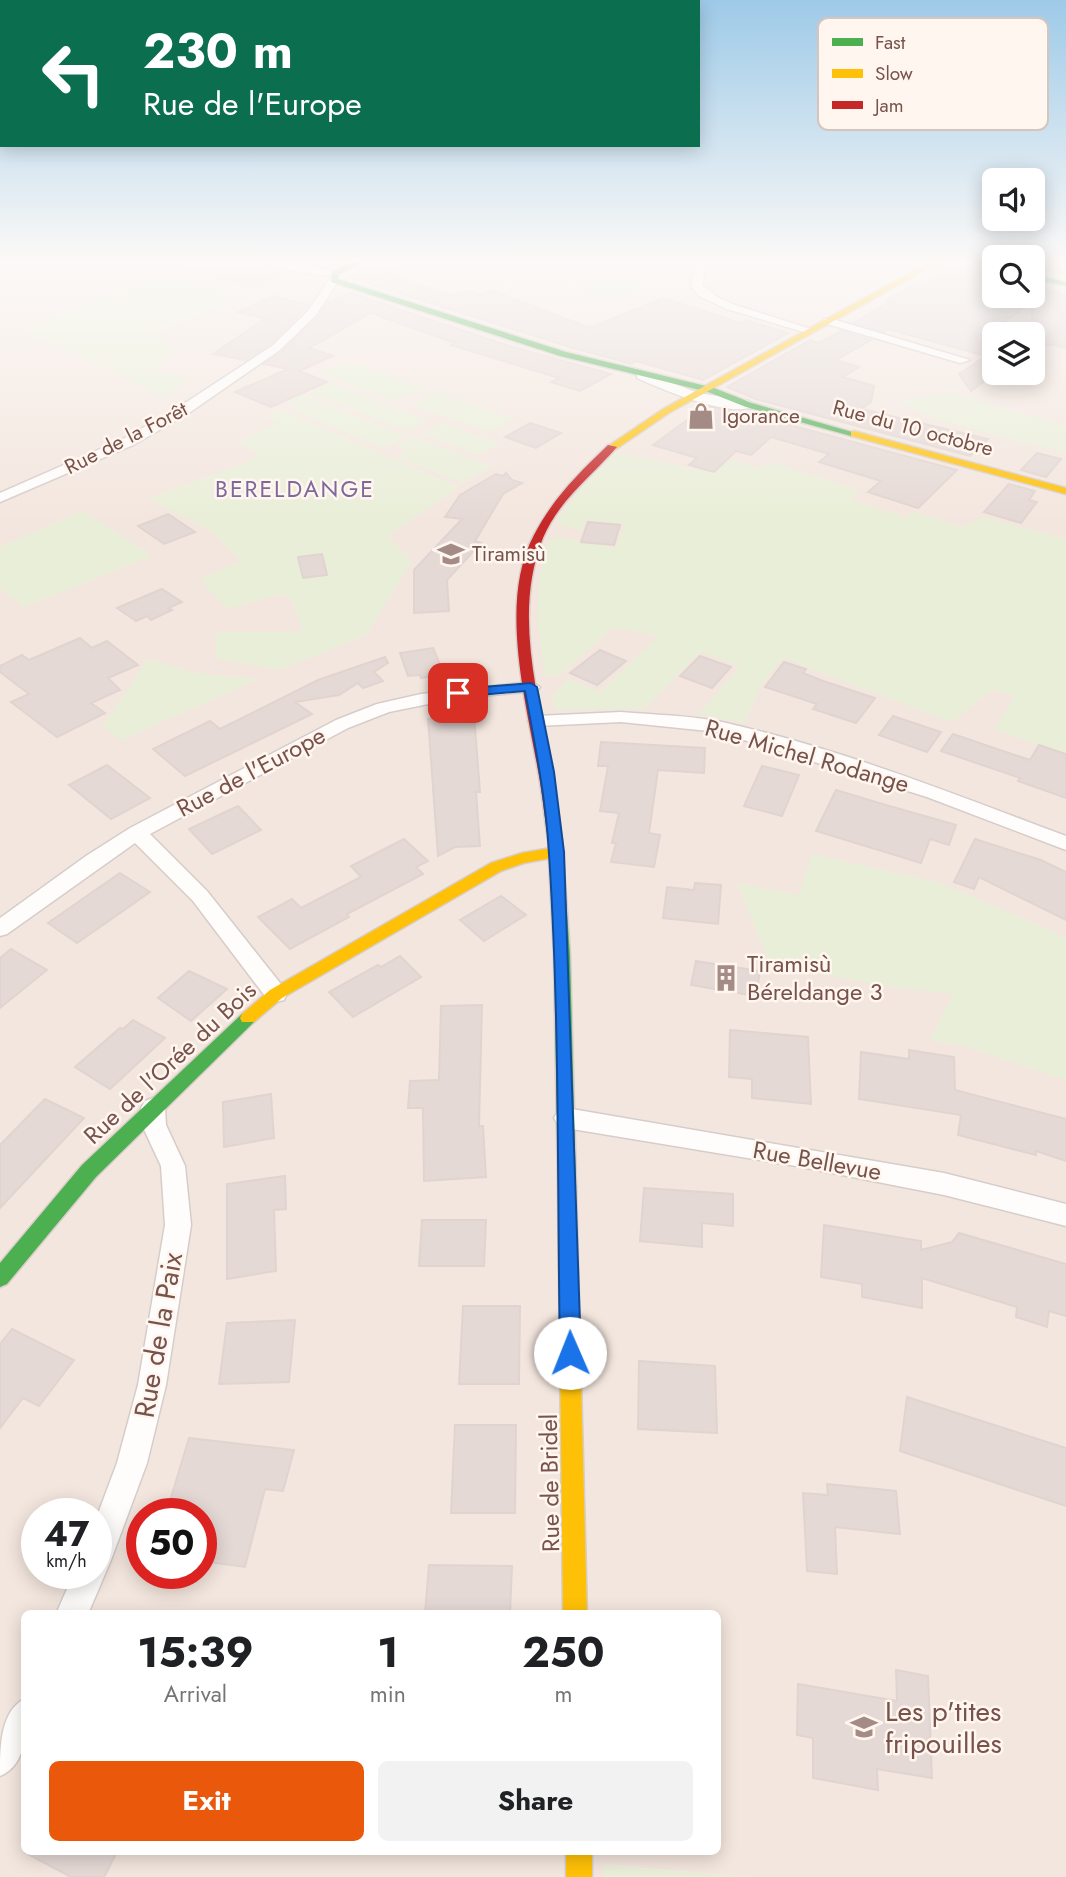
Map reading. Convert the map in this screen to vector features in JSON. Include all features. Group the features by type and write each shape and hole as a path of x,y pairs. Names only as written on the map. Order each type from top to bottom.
{"main road":[{"path":"544,347 698,392"},
{"name":"Rue de Bridel","path":"575,1610 566,1118 557,852 547,772 521,634 522,586 529,555 540,529 573,479 597,456 624,435 782,347"},
{"name":"Rue du 10 octobre","path":"698,392 1066,491"},
{"name":"Rue de l'Orée du Bois","path":"0,1278 89,1171 276,995 496,867 522,858 557,852"},
{"path":"579,1855 579,1877"}],"street":[{"name":"Rue de la Forêt","path":"0,498 128,442 181,412 277,347"},
{"path":"917,347 964,360"},
{"name":"Rue de l'Europe","path":"2,924 137,833 342,724 383,708 458,693 531,687"},
{"name":"Rue Michel Rodange","path":"537,721 621,718 719,727 934,793 1066,843"},
{"path":"137,833 200,896 276,995"},
{"name":"Rue de la Paix","path":"112,1517 132,1463 152,1385 178,1225 173,1166 154,1125 153,1108"},
{"name":"Rue Bellevue","path":"566,1118 930,1181 1066,1215"},
{"path":"74,1610 83,1589"},
{"path":"0,1759 21,1721"}],"shaded area":[{"path":"0,347 982,347 982,385 1045,385 1045,347 1066,347 1066,1877 750,1877 604,1865 603,1877 0,1877"}],"green space":[{"path":"59,347 169,347 175,352 156,368 189,380 165,396"},
{"path":"346,361 423,388 396,401 320,373"},
{"path":"330,383 427,421 407,431 310,393"},
{"path":"437,392 514,419 490,432 412,405"},
{"path":"952,393 1066,426 1066,450 1062,452 932,418 899,401"},
{"path":"301,395 406,436 383,448 292,410 297,405 287,401"},
{"path":"280,410 459,487 388,536 412,561 366,635 279,670 218,659 214,633 303,631 291,598 278,595 227,609 200,579 242,561 209,530 148,498 236,467 260,454 239,443 277,423 267,416"},
{"path":"442,423 499,444 478,455 422,434"},
{"path":"414,437 492,467 462,483 396,457 407,451 396,446"},
{"path":"616,452 711,472 734,460 758,468 772,462 860,491 851,500 905,517 912,511 962,527 982,517 1066,539 1066,755 995,729 1015,696 992,690 952,722 783,658 761,686 744,723 699,714 740,666 701,652 643,709 557,710 551,698 568,679 600,692 658,636 614,627 558,676 545,677 537,608 544,558 550,539 558,537 617,548 624,525 587,520 581,530 555,524 576,493"},
{"path":"83,511 152,556 24,607 0,588 0,547"},
{"path":"148,659 197,673 259,679 121,740 103,726"},
{"path":"812,854 940,883 1066,937 1066,1080 968,1047 930,1040 953,994 884,986 770,964 737,883 799,895"},
{"path":"603,1865 750,1877 603,1877"}],"building":[{"path":"224,347 266,347 245,360 213,354"},
{"path":"288,347 311,347 309,348 333,356 299,371 327,382 271,407 235,392 288,369 264,364"},
{"path":"456,347 512,347 611,374 580,391 551,382 559,378"},
{"path":"570,347 763,347 703,380 636,361 631,364"},
{"path":"798,347 859,347 836,360 859,367 843,377 874,386 871,402 861,409 988,439 970,456 756,399 727,387"},
{"path":"952,347 982,347 982,355"},
{"path":"982,359 982,383 971,391 959,374"},
{"path":"706,406 742,412 957,470 918,508 868,492 881,481 819,462 829,454 771,437 751,455 736,451 714,472 689,465 697,458 653,445"},
{"path":"530,423 561,433 536,448 505,437"},
{"path":"1037,453 1061,459 1046,477 1021,470"},
{"path":"506,473 512,480 522,483 503,494 475,541 481,543 447,580 449,611 414,613 414,570 462,519 445,517 460,495 496,474 503,476"},
{"path":"1009,484 1035,491 1029,500 1037,502 1021,523 984,512"},
{"path":"168,514 195,532 164,544 138,526"},
{"path":"588,522 620,525 614,545 581,542"},
{"path":"322,554 327,575 303,578 298,557"},
{"path":"162,589 182,602 151,620 147,616 136,621 117,608"},
{"path":"80,638 92,648 107,641 138,665 108,678 120,690 91,703 105,713 57,737 11,702 29,694 0,672 0,666 22,655 29,660"},
{"path":"433,648 444,674 421,678 420,675 408,676 400,653"},
{"path":"600,650 626,661 597,685 570,673"},
{"path":"700,656 731,667 712,688 680,676"},
{"path":"385,657 388,663 374,672 383,681 363,688 358,683 339,695 295,702 312,714 185,776 153,749 210,721 220,729 318,680"},
{"path":"784,662 806,669 803,673 823,681 875,698 856,723 813,709 817,704 765,687"},
{"path":"474,715 480,792 476,792 480,846 455,847 438,856 428,719"},
{"path":"893,716 941,732 927,752 879,735"},
{"path":"953,734 1030,760 1039,745 1066,754 1066,798 1018,781 1020,778 941,751"},
{"path":"601,742 705,748 704,773 658,770 649,833 660,835 654,867 611,862 619,813 600,811 608,766 598,766"},
{"path":"107,765 150,798 111,819 69,785"},
{"path":"762,766 799,775 782,816 744,806"},
{"path":"836,790 956,825 949,845 930,839 921,863 816,831"},
{"path":"238,806 261,830 212,854 189,829"},
{"path":"404,839 428,861 416,867 423,874 347,914 349,917 290,949 258,917 292,899 301,908 361,877 351,866"},
{"path":"975,839 1041,860 1066,872 1066,920 979,877 974,889 954,882"},
{"path":"120,873 150,892 77,943 48,923"},
{"path":"695,883 721,885 718,924 663,918 667,887 694,890"},
{"path":"501,896 526,915 484,941 460,920"},
{"path":"11,949 47,970 0,1008 0,958"},
{"path":"400,956 421,977 353,1017 329,992 378,965 381,967"},
{"name":"Tiramisù Béreldange 3","path":"696,961 760,971 756,996 691,985"},
{"path":"189,971 227,989 191,1021 158,998"},
{"path":"482,1005 479,1126 483,1126 486,1177 424,1181 423,1108 408,1108 410,1081 439,1080 441,1006"},
{"path":"133,1020 165,1038 110,1089 75,1067 120,1028 123,1029"},
{"path":"730,1030 808,1037 811,1104 752,1098 752,1079 729,1077"},
{"path":"909,1050 954,1057 955,1090 1066,1119 1066,1161 1036,1151 1036,1155 958,1135 961,1115 859,1099 861,1052 909,1059"},
{"path":"271,1094 274,1138 224,1147 223,1102"},
{"path":"45,1099 84,1118 0,1208 0,1145"},
{"path":"285,1176 286,1209 274,1210 276,1271 227,1279 227,1184"},
{"path":"644,1188 733,1194 733,1226 702,1223 702,1247 640,1241"},
{"path":"422,1220 486,1220 484,1266 419,1266"},
{"path":"824,1225 921,1241 921,1250 952,1242 959,1233 1066,1264 1066,1316 1049,1311 1047,1327 1016,1317 1017,1307 922,1278 922,1308 862,1297 862,1284 821,1277"},
{"path":"463,1306 520,1306 519,1384 459,1384"},
{"path":"295,1320 289,1382 219,1384 227,1323"},
{"path":"12,1329 74,1360 39,1406 23,1398 0,1428 0,1344"},
{"path":"639,1361 715,1366 717,1433 638,1429"},
{"path":"907,1397 1066,1448 1066,1506 900,1451"},
{"path":"455,1425 516,1425 515,1513 451,1513"},
{"path":"189,1438 294,1450 283,1491 265,1489 245,1567 217,1563 217,1498 171,1498"},
{"path":"827,1484 896,1491 900,1534 835,1527 837,1574 807,1571 803,1493 828,1495"},
{"path":"429,1565 512,1566 510,1610 425,1610"},
{"name":"Les p'tites fripouilles","path":"896,1670 928,1676 932,1778 877,1769 878,1790 813,1778 813,1738 797,1735 798,1684 897,1701"},
{"path":"30,1855 115,1855 104,1877 71,1877"}],"traffic: fast":[{"path":"540,347 641,375 711,390 749,405 854,434"},
{"path":"555,840 562,955 567,1187"},
{"path":"0,1278 89,1171 248,1018"}],"traffic: slow":[{"path":"612,447 666,411 783,347"},
{"path":"854,434 1066,491"},
{"path":"248,1018 276,994 496,867 522,858 557,852"},
{"path":"567,1187 575,1610"},
{"path":"579,1855 579,1877"}],"traffic: jam":[{"path":"555,840 527,679 522,630 524,583 538,537 566,492 612,447"}],"place":[{"name":"Igorance","path":"701,416"},
{"name":"Tiramisù","path":"451,554"},
{"name":"Tiramisù Béreldange 3","path":"726,978"},
{"name":"Les p'tites fripouilles","path":"864,1727"}],"district":[{"name":"BERELDANGE","path":"295,489"}],"route":[{"path":"458,693 531,687 547,772 557,852 562,955 570,1353"}]}
